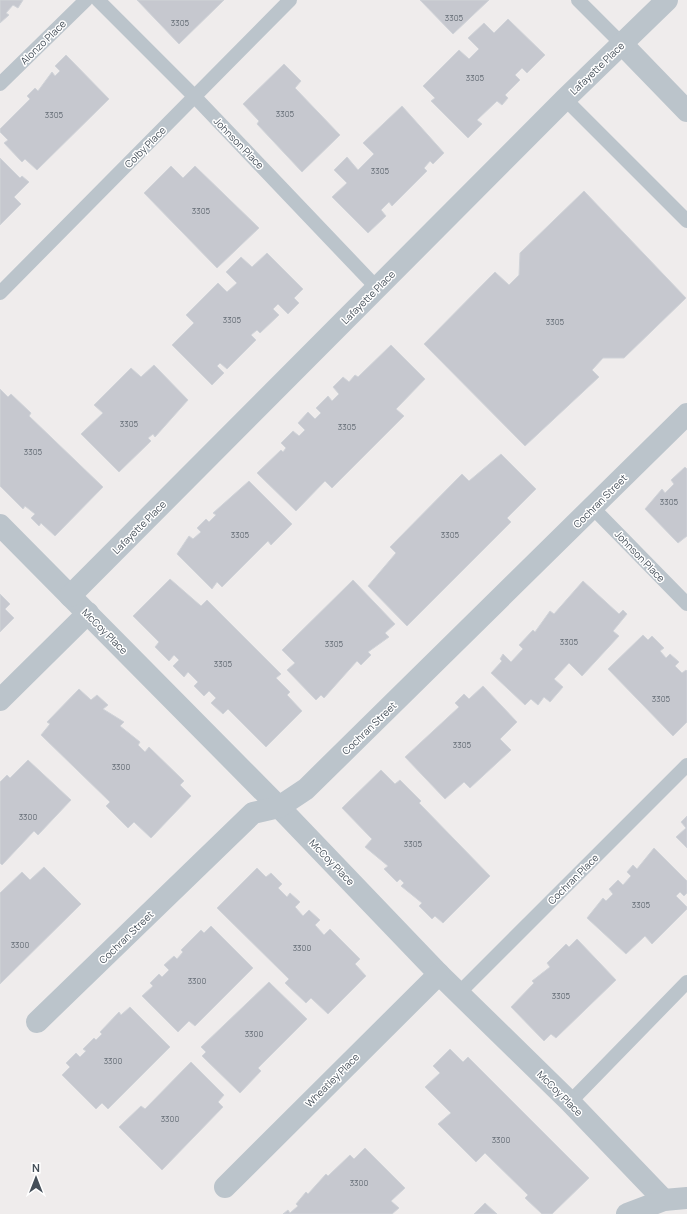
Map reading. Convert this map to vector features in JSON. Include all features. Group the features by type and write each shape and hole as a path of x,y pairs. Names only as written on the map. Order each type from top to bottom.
{"street":[{"name":"Lafayette Place","path":"70,596 565,99 667,0"},
{"path":"622,44 687,111"},
{"name":"Cochran Street","path":"37,1022 253,813 279,807 306,789 687,414"},
{"name":"McCoy Place","path":"0,525 279,807 439,974 570,1102 664,1200"},
{"path":"0,700 88,614"},
{"name":"Wheatley Place","path":"225,1187 439,974"},
{"path":"627,1214 664,1200 687,1198"}],"lane":[{"name":"Alonzo Place","path":"0,84 86,0"},
{"name":"Johnson Place","path":"98,0 195,97 377,288"},
{"name":"Colby Place","path":"0,293 290,0"},
{"path":"578,0 622,44"},
{"path":"565,99 687,221"},
{"name":"Johnson Place","path":"593,508 687,604"},
{"name":"Cochran Place","path":"459,993 687,765"},
{"path":"570,1102 687,982"}],"building":[{"path":"0,0 23,0 18,8 13,5 6,13 9,15 0,23"},
{"path":"137,0 224,0 179,44"},
{"path":"420,0 489,0 453,34"},
{"path":"508,19 545,55 527,73 522,68 515,75 520,80 505,95 508,98 502,105 497,101 477,120 482,124 468,138 431,101 435,98 423,86 459,50 469,59 479,49 468,38 484,23 494,33"},
{"path":"66,55 109,99 37,170 25,159 22,162 4,143 8,140 0,132 0,129 30,99 27,96 35,88 38,91 52,72 55,76 60,71 55,66"},
{"path":"284,64 301,81 295,88 340,135 302,172 257,124 259,121 243,104"},
{"path":"402,106 444,153 433,164 430,161 424,168 427,171 392,206 389,202 381,210 386,216 368,233 332,197 347,183 334,170 347,157 358,170 374,154 363,143"},
{"path":"0,158 20,178 22,176 29,182 14,197 21,204 0,225"},
{"path":"171,166 183,178 195,166 259,228 217,268 144,193"},
{"path":"584,191 686,298 624,358 603,358 592,370 599,377 525,446 424,344 495,272 509,285 519,275 520,253"},
{"path":"267,253 303,289 294,298 299,303 288,314 278,304 273,309 279,315 260,333 257,330 251,335 256,340 227,369 220,363 217,366 224,373 212,385 172,345 194,323 186,315 218,283 227,292 237,283 226,272 241,257 252,267"},
{"path":"391,345 425,379 396,409 404,416 332,488 325,481 296,511 257,473 281,450 283,452 286,448 281,443 293,431 299,436 305,430 298,423 308,412 315,419 321,413 316,408 328,396 332,401 339,394 333,387 343,377 349,382 355,375 358,377"},
{"path":"154,365 188,400 155,437 153,434 148,438 151,441 119,472 81,434 103,413 94,405 131,368 141,377"},
{"path":"0,389 8,397 11,394 31,413 29,416 103,487 55,536 41,523 39,526 31,518 35,514 25,506 23,509 0,486"},
{"path":"501,454 536,489 507,518 511,522 407,626 368,586 396,553 390,547 462,474 469,481"},
{"path":"685,467 687,469 687,536 678,543 645,509 662,489 665,493 674,484 671,480"},
{"path":"249,481 292,524 271,545 268,541 222,587 217,582 212,589 177,554 189,536 193,539 201,532 197,528 206,519 209,522 216,515 213,513"},
{"path":"170,579 201,606 207,600 281,674 276,678 290,692 287,695 302,711 266,747 228,709 223,714 211,703 216,698 209,691 204,696 194,686 198,682 188,672 184,677 173,666 179,660 174,655 169,661 155,647 159,642 133,616"},
{"path":"353,580 395,624 385,633 389,637 368,652 371,655 361,665 357,661 324,698 321,695 316,700 287,670 295,663 282,650"},
{"path":"583,581 619,614 623,610 627,614 613,631 619,636 582,676 569,663 554,679 563,687 550,702 544,697 538,705 531,699 525,705 491,673 502,661 500,659 503,654 511,662 523,649 519,645 533,630 535,632 550,611 554,614"},
{"path":"0,594 10,604 5,609 14,618 0,632"},
{"path":"643,635 648,640 652,636 664,648 660,651 666,658 670,654 679,662 675,666 682,673 686,670 687,671 687,722 673,736 608,669"},
{"path":"483,686 517,722 500,739 511,750 470,788 464,782 445,799 405,757 459,707 455,703 464,694 469,699"},
{"path":"79,689 91,700 97,695 108,705 103,709 124,722 120,726 140,742 138,745 145,752 149,747 184,781 180,785 191,796 151,838 134,822 128,828 106,806 110,802 41,735 50,724 47,722"},
{"path":"28,760 71,800 38,835 34,831 2,865 0,863 0,782 7,775 10,778"},
{"path":"381,770 395,784 400,780 421,801 419,803 490,876 443,923 435,916 432,919 419,906 422,903 401,886 404,883 400,879 397,882 384,869 388,866 365,847 372,839 342,808"},
{"path":"687,816 687,848 676,837 686,828 681,822"},
{"path":"654,848 687,881 687,893 684,896 680,892 676,896 687,907 687,909 652,944 645,936 626,954 587,918 603,898 606,901 613,894 609,889 618,880 623,885 631,876 627,872 633,865 637,869"},
{"path":"44,867 81,904 0,984 0,893 22,872 30,880"},
{"path":"257,868 266,877 271,873 282,884 278,888 287,897 290,893 300,902 295,907 303,916 309,910 320,920 315,925 324,935 330,929 360,959 355,964 366,976 328,1014 311,998 306,1003 285,983 289,979 217,908"},
{"path":"211,926 253,968 195,1026 189,1021 178,1032 142,996 153,986 150,983 159,974 162,977 169,970 164,965 174,956 177,959 183,952 181,950 201,930 204,933"},
{"path":"577,939 616,980 556,1038 551,1034 544,1041 511,1007 534,983 532,981 550,967 547,963 566,944 569,947"},
{"path":"269,982 307,1019 258,1068 261,1071 240,1093 202,1056 206,1052 201,1047"},
{"path":"130,1007 170,1047 108,1109 102,1103 96,1109 62,1075 70,1067 66,1063 76,1053 80,1057 86,1051 83,1049 94,1038 96,1040 102,1034 100,1032 119,1012 121,1015"},
{"path":"450,1049 463,1062 468,1057 589,1178 552,1214 542,1214 525,1198 528,1195 485,1153 476,1162 438,1124 451,1113 425,1087 440,1073 433,1066"},
{"path":"191,1062 224,1095 218,1102 223,1107 162,1170 119,1127 141,1106 145,1109"},
{"path":"365,1148 405,1188 391,1201 399,1208 392,1214 283,1214 288,1210 290,1213 298,1206 296,1204 306,1192 308,1194 326,1174 328,1176 350,1155 354,1159"},
{"path":"485,1203 497,1214 474,1214"}]}
